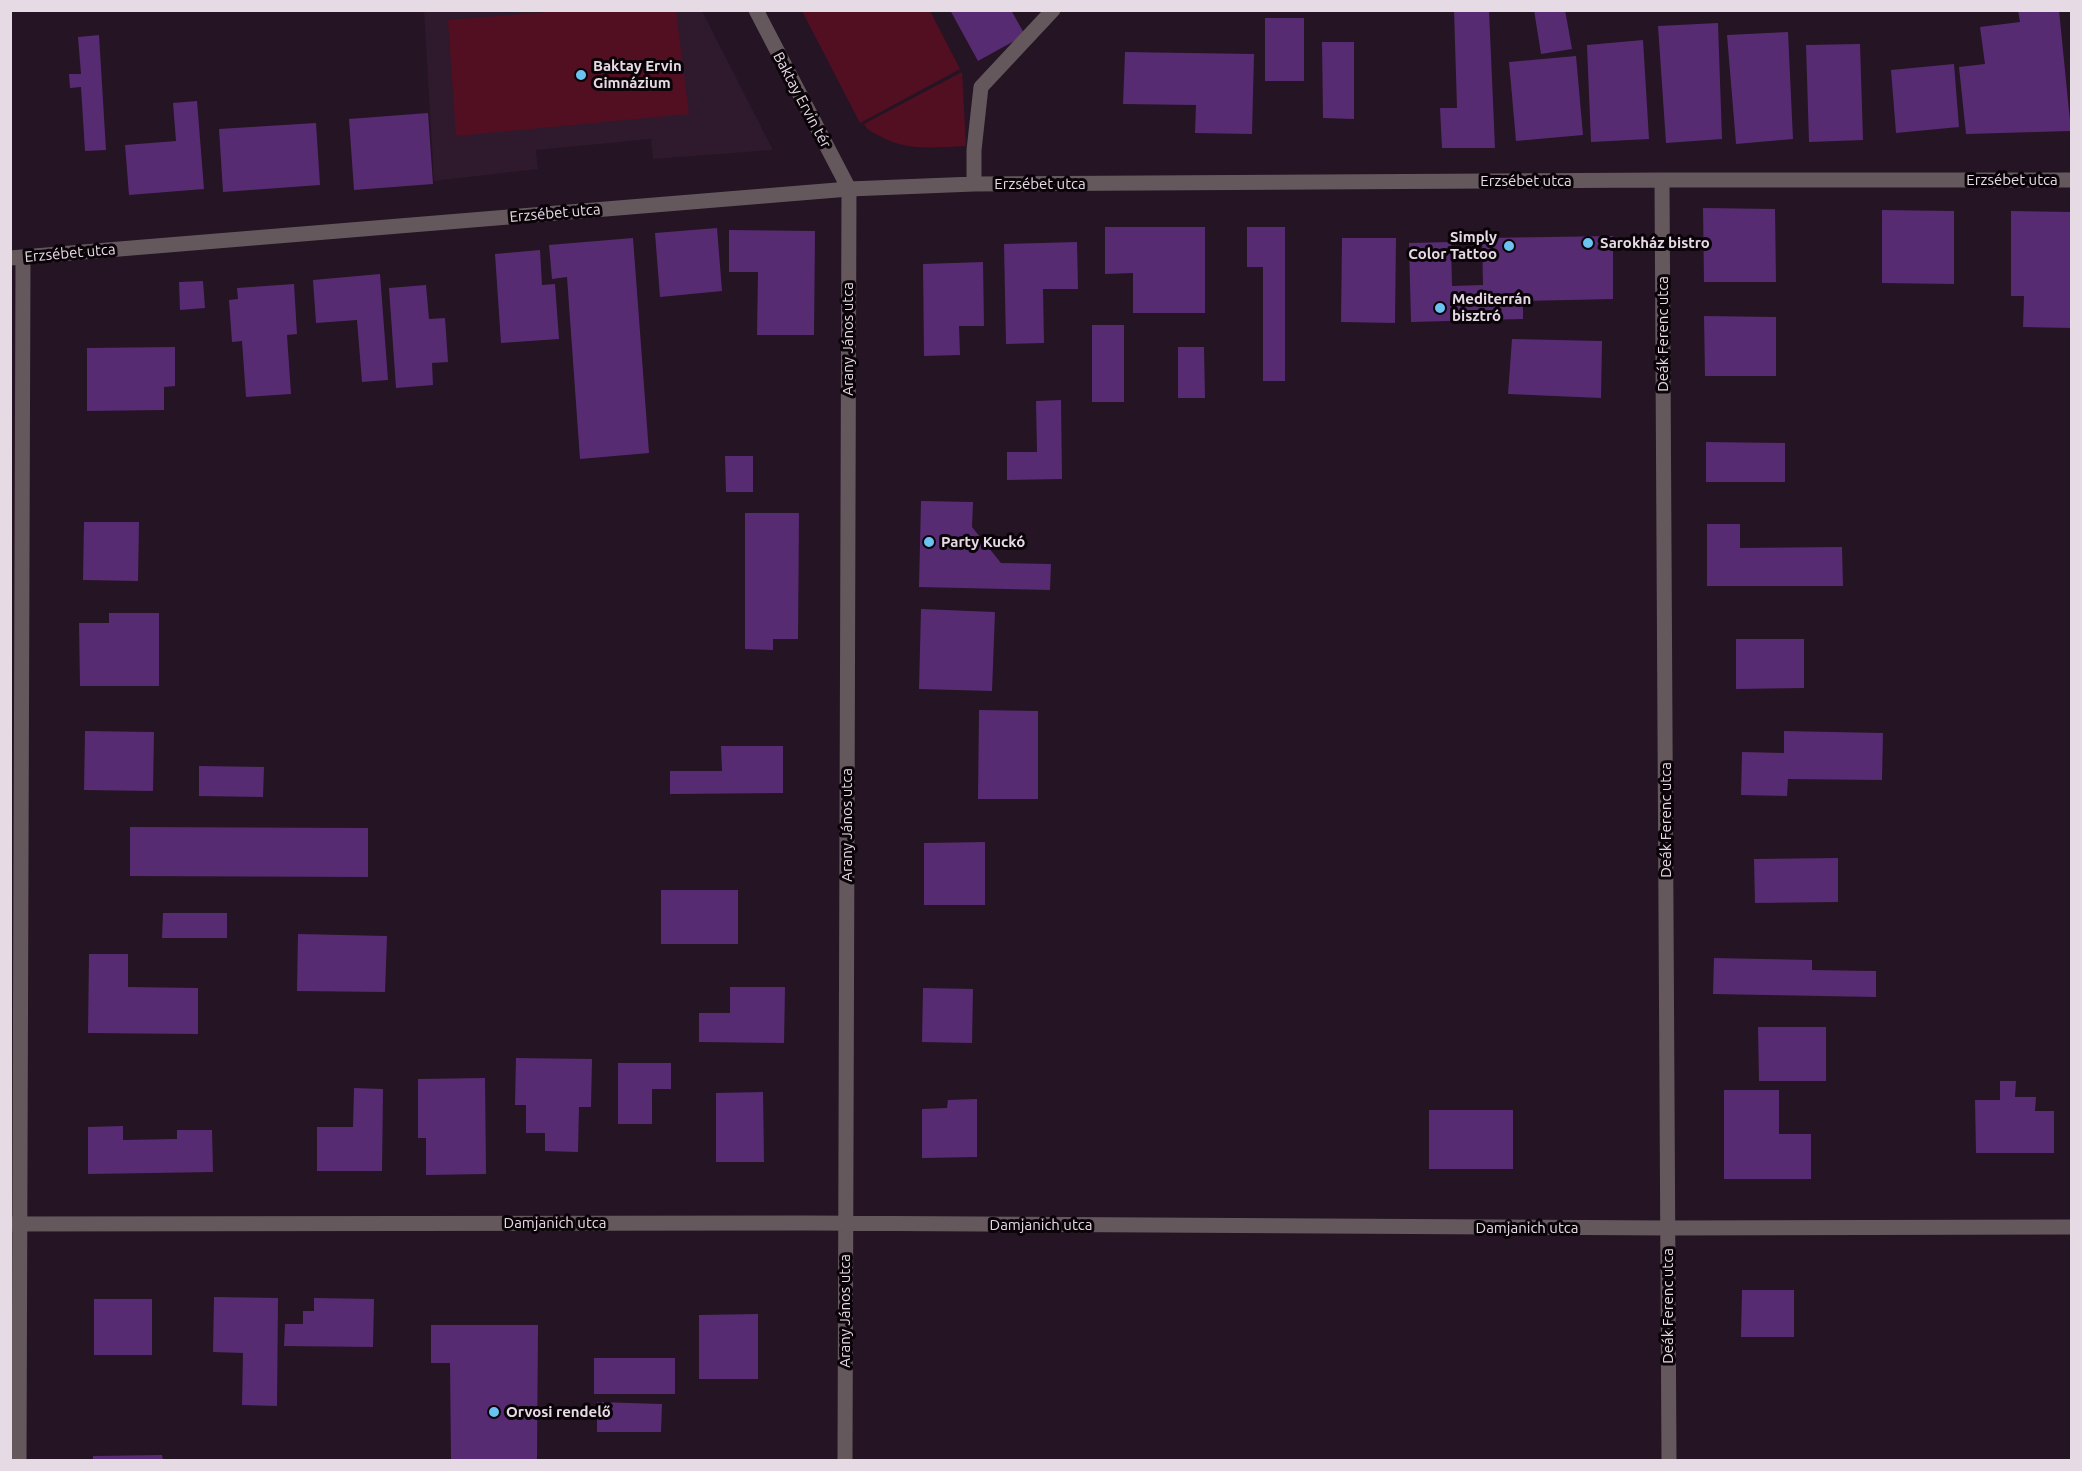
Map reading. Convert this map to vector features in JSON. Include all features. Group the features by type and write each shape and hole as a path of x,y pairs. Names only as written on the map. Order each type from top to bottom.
{"street":[{"name":"Baktay Ervin tér","path":"756,10 849,189"},
{"path":"974,184 974,150 981,87 1053,10"},
{"name":"Deák Ferenc utca","path":"1662,180 1669,1461"},
{"name":"Erzsébet utca","path":"17,257 849,189 974,184 2072,180"},
{"name":"Arany János utca","path":"845,1461 849,189"},
{"path":"17,257 15,1224 20,1461"},
{"name":"Damjanich utca","path":"15,1224 845,1223 1668,1228 2072,1227"}],"shaded area":[{"name":"Baktay Ervin Gimnázium","path":"424,11 702,11 773,150 653,159 651,139 536,150 538,169 434,181"},
{"path":"561,11 676,11 689,114 456,136 448,20"},
{"path":"802,11 930,11 960,69 860,123"},
{"path":"962,72 966,146 921,147 899,144 872,132 864,124"}],"building":[{"path":"950,10 1011,10 1025,35 978,61"},
{"path":"1454,10 1489,10 1495,148 1442,148 1440,108 1457,108"},
{"path":"1534,10 1565,10 1572,49 1541,54"},
{"path":"2018,10 2059,10 2071,131 1966,134 1959,67 1985,64 1980,27 2020,22"},
{"path":"1265,18 1304,18 1304,81 1265,81"},
{"path":"1718,23 1722,139 1666,143 1658,26"},
{"path":"1788,32 1793,139 1736,144 1727,35"},
{"path":"99,35 106,150 85,151 81,87 70,88 69,74 81,74 78,37"},
{"path":"1643,40 1649,139 1591,142 1587,45"},
{"path":"1322,42 1354,42 1354,119 1323,118"},
{"path":"1860,44 1863,140 1809,142 1806,45"},
{"path":"1125,52 1254,54 1252,134 1195,133 1196,105 1123,104"},
{"path":"1576,56 1583,135 1516,141 1509,62"},
{"path":"1954,64 1959,127 1896,133 1891,70"},
{"path":"197,101 204,189 129,195 125,145 176,141 173,103"},
{"path":"428,113 433,184 354,190 349,119"},
{"path":"316,123 320,185 223,192 219,129"},
{"path":"1703,208 1775,209 1776,282 1704,282"},
{"path":"1882,210 1954,211 1954,284 1882,283"},
{"path":"2011,211 2072,212 2072,328 2023,327 2024,296 2011,296"},
{"path":"1105,227 1205,227 1205,313 1133,313 1133,273 1105,274"},
{"path":"1247,227 1285,227 1285,381 1263,381 1263,267 1247,267"},
{"path":"717,228 722,291 660,297 655,233"},
{"path":"729,230 815,231 814,335 757,335 758,272 729,272"},
{"path":"1613,236 1613,299 1523,301 1523,319 1411,322 1409,243 1451,242 1452,286 1483,285 1482,238"},
{"path":"633,238 649,453 580,459 567,277 552,279 549,245"},
{"path":"1342,238 1396,238 1395,323 1341,322"},
{"path":"1077,242 1078,289 1043,289 1044,343 1006,344 1004,244"},
{"path":"540,250 542,285 555,284 559,339 501,343 495,254"},
{"path":"983,262 984,326 959,326 960,355 924,356 923,264"},
{"path":"380,274 388,380 362,382 357,320 316,323 313,280"},
{"path":"203,281 205,308 180,310 179,282"},
{"path":"294,284 297,334 287,335 291,394 246,397 242,341 232,342 229,300 238,299 237,288"},
{"path":"426,285 429,319 445,318 448,362 432,363 433,385 396,388 389,288"},
{"path":"1704,316 1776,317 1776,376 1705,376"},
{"path":"1092,325 1124,325 1124,402 1092,402"},
{"path":"1512,339 1602,341 1601,398 1508,394"},
{"path":"175,347 175,386 164,387 164,410 87,411 87,348"},
{"path":"1178,347 1204,347 1205,398 1178,398"},
{"path":"1061,400 1062,479 1007,480 1007,452 1037,452 1036,401"},
{"path":"1706,442 1785,443 1785,482 1706,482"},
{"path":"725,456 753,456 753,492 726,492"},
{"path":"921,501 973,502 972,527 1001,563 1051,564 1050,590 919,587"},
{"path":"745,513 799,513 798,639 773,639 773,650 745,649"},
{"path":"84,522 139,522 138,581 83,580"},
{"path":"1707,524 1740,524 1740,548 1842,547 1843,586 1707,586"},
{"path":"921,609 995,612 992,691 919,689"},
{"path":"109,613 159,613 159,686 80,686 79,623 109,623"},
{"path":"1736,639 1804,639 1804,688 1736,689"},
{"path":"979,710 1038,711 1038,799 978,799"},
{"path":"85,731 154,732 153,791 84,790"},
{"path":"1784,731 1883,733 1882,780 1788,779 1787,796 1741,795 1742,752 1784,753"},
{"path":"721,746 783,746 783,793 670,794 670,771 722,771"},
{"path":"199,766 264,767 263,797 199,796"},
{"path":"130,827 368,828 368,877 130,876"},
{"path":"985,842 985,905 924,905 924,843"},
{"path":"1838,858 1838,902 1755,903 1754,859"},
{"path":"661,890 738,890 738,944 661,944"},
{"path":"163,913 227,913 227,938 162,938"},
{"path":"298,934 387,936 385,992 297,991"},
{"path":"89,954 128,954 128,987 198,988 198,1034 88,1033"},
{"path":"1714,958 1812,960 1812,970 1876,971 1876,997 1713,994"},
{"path":"730,987 785,987 784,1043 699,1042 699,1013 730,1013"},
{"path":"923,988 973,989 972,1043 922,1042"},
{"path":"1758,1027 1826,1027 1826,1081 1759,1081"},
{"path":"516,1058 592,1059 591,1107 579,1107 578,1152 545,1151 545,1133 526,1133 526,1105 515,1105"},
{"path":"618,1063 671,1063 671,1089 652,1089 652,1124 618,1124"},
{"path":"485,1078 486,1174 426,1175 426,1138 418,1138 418,1079"},
{"path":"2000,1081 2016,1081 2015,1097 2036,1097 2035,1111 2054,1111 2054,1153 1976,1153 1975,1100 2000,1100"},
{"path":"354,1088 383,1089 382,1171 317,1171 317,1127 353,1127"},
{"path":"1724,1090 1779,1090 1779,1134 1811,1134 1811,1179 1724,1179"},
{"path":"763,1092 764,1162 716,1162 716,1093"},
{"path":"977,1099 977,1157 922,1158 922,1109 947,1108 948,1100"},
{"path":"1429,1110 1513,1110 1513,1169 1429,1169"},
{"path":"123,1126 123,1140 177,1139 177,1130 212,1130 213,1172 88,1174 88,1127"},
{"path":"1742,1290 1794,1290 1794,1337 1741,1337"},
{"path":"214,1297 278,1298 277,1406 242,1405 243,1353 213,1352"},
{"path":"314,1298 374,1299 373,1347 284,1346 285,1324 303,1324 303,1311 314,1311"},
{"path":"94,1299 152,1299 152,1355 94,1355"},
{"path":"758,1314 758,1379 699,1379 699,1315"},
{"name":"Orvosi rendelő","path":"431,1325 538,1325 537,1460 451,1460 450,1363 431,1363"},
{"path":"594,1358 675,1358 675,1394 594,1394"},
{"path":"597,1402 662,1404 661,1432 597,1432"},
{"path":"162,1455 163,1460 93,1460 93,1456"}],"place":[{"name":"Baktay Ervin Gimnázium","path":"581,75"},
{"name":"Sarokház bistro","path":"1588,243"},
{"name":"Simply Color Tattoo","path":"1509,246"},
{"name":"Mediterrán bisztró","path":"1440,308"},
{"name":"Party Kuckó","path":"929,542"},
{"name":"Orvosi rendelő","path":"494,1412"}]}
